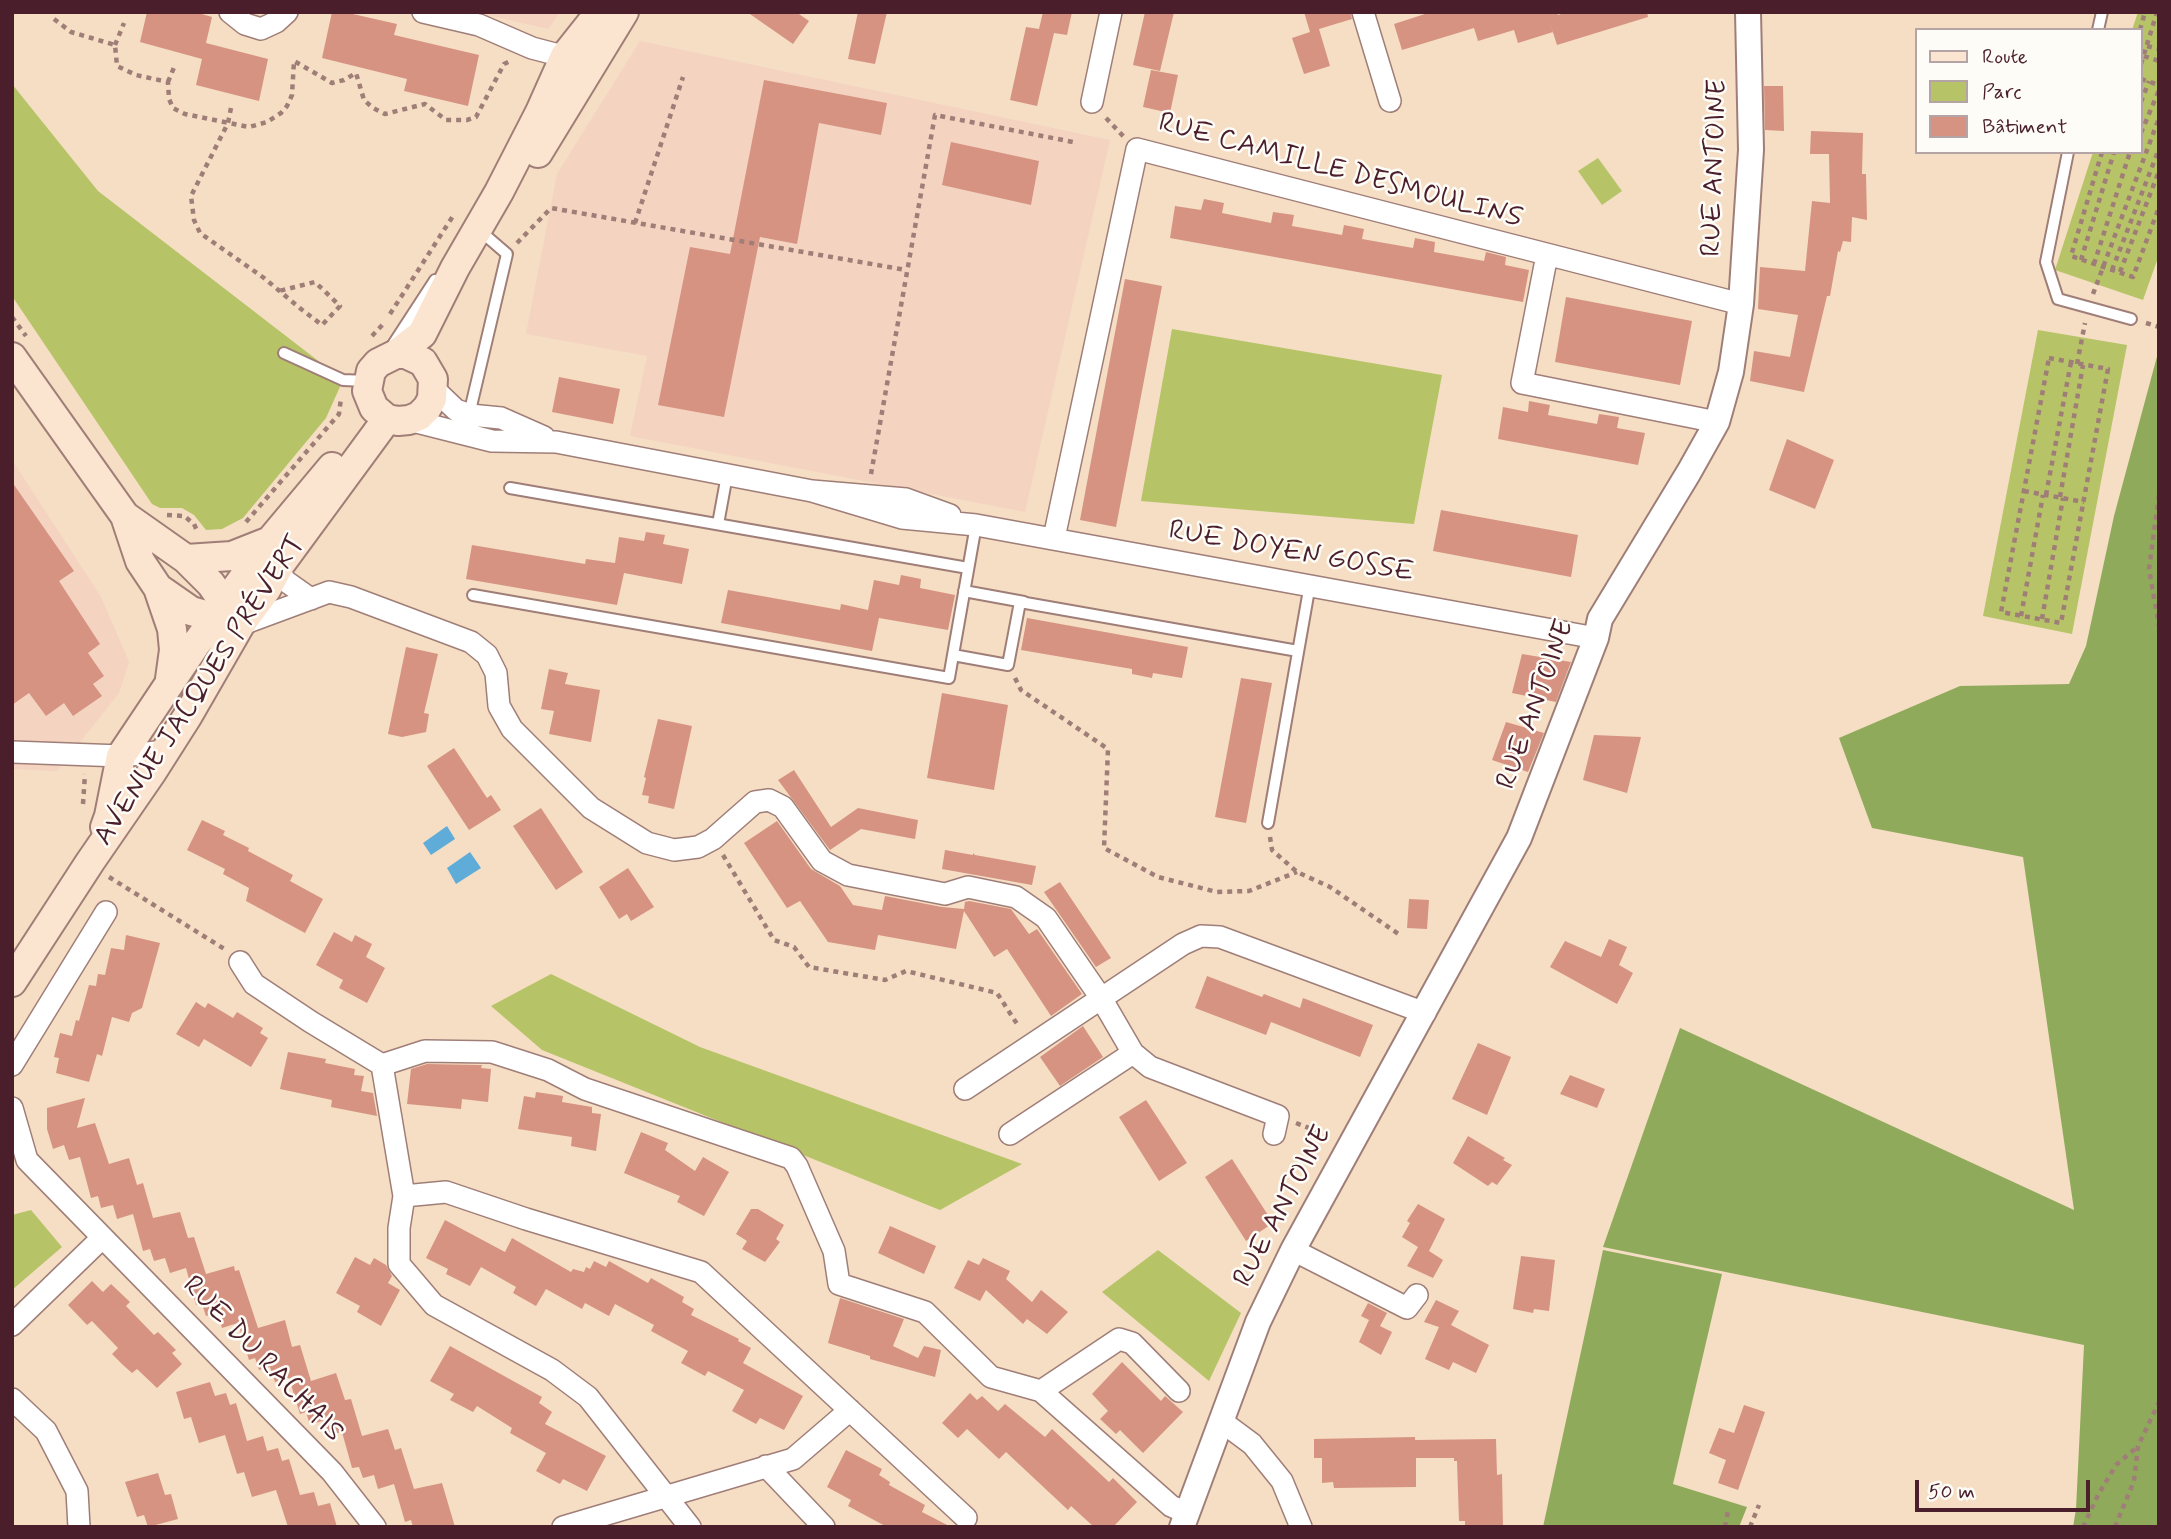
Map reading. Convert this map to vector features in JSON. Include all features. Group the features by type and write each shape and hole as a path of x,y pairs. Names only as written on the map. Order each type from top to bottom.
{"main road":[{"path":"600,12 565,56 482,232 453,298 432,379 432,399 427,408 419,416 375,400 371,371 383,351 422,334 434,306 482,232 592,64 624,12"},
{"path":"383,351 415,357 432,379"},
{"path":"12,357 125,516 140,561 158,588 172,629 173,650 169,685"},
{"name":"AVENUE JACQUES PRÉVERT","path":"90,862 110,816 121,756 169,685 227,616 266,590 274,553 375,400"},
{"path":"125,516 186,559 211,584 227,616"},
{"path":"186,559 274,553"},
{"path":"158,588 191,611 227,616"},
{"name":"AVENUE JACQUES PRÉVERT","path":"90,862 165,751 227,616"},
{"path":"12,982 90,862"}],"street":[{"path":"230,12 245,24 261,29 276,22 287,12"},
{"path":"423,12 479,26 532,48 592,64"},
{"path":"1092,102 1111,12"},
{"path":"1363,12 1390,101"},
{"name":"RUE ANTOINE","path":"1184,1520 1258,1322 1350,1144 1425,1013 1519,838 1596,638 1600,620 1717,422 1731,372 1741,304 1751,150 1748,12"},
{"name":"RUE CAMILLE DESMOULINS","path":"1054,538 1137,149 1741,304"},
{"name":"RUE CAMILLE DESMOULINS","path":"1547,255 1522,383 1717,422"},
{"name":"RUE DOYEN GOSSE","path":"432,379 466,425"},
{"name":"RUE DOYEN GOSSE","path":"375,400 466,425 492,441 556,442 812,491 906,499 976,525 1596,638"},
{"path":"274,553 284,580 311,599"},
{"path":"227,616 311,599 329,592 351,597 471,642 487,655 496,673 499,706 512,729 591,808 647,843 674,850 698,847 713,839 755,802 769,800 783,807 822,860 848,875 945,894 968,887 1016,897 1046,918 1101,998 1133,1053 1150,1067 1276,1125"},
{"path":"12,752 121,756 165,751"},
{"path":"121,756 129,775 130,794 125,810"},
{"path":"12,1065 106,912"},
{"path":"965,1089 1183,944 1200,936 1220,937 1425,1013"},
{"path":"240,962 254,984 382,1065 404,1196 399,1228 400,1264 434,1305 552,1370 588,1397 691,1527"},
{"path":"382,1065 425,1051 492,1052 548,1070 585,1089 791,1158 834,1251 839,1284 925,1312 991,1377 1041,1391 1184,1520"},
{"path":"1010,1134 1133,1053"},
{"name":"RUE DU RACHAIS","path":"12,1108 27,1160 332,1472 375,1527"},
{"path":"404,1196 446,1192 701,1272 966,1518"},
{"path":"12,1325 102,1238"},
{"path":"1293,1250 1408,1308 1417,1295"},
{"path":"1041,1391 1119,1339 1132,1343 1179,1391"},
{"path":"12,1399 46,1431 77,1491 79,1527"},
{"path":"563,1527 793,1459 850,1410"},
{"path":"1222,1421 1252,1444 1282,1481 1301,1527"},
{"path":"766,1466 824,1527"}],"lane":[{"path":"383,351 524,143"},
{"path":"2068,154 2046,262 2058,299 2131,319"},
{"path":"466,425 507,254 482,232"},
{"path":"284,353 375,400"},
{"path":"718,524 727,475"},
{"path":"510,488 968,568"},
{"path":"473,594 949,678 976,525"},
{"path":"1268,823 1310,584"},
{"path":"964,591 1298,651"},
{"path":"953,655 1008,665 1020,601 1024,602"}],"path":[{"path":"2158,13 2144,56 2159,61"},
{"path":"54,19 71,32 115,45"},
{"path":"124,23 115,45 117,66 136,75 168,82"},
{"path":"2152,29 2159,31"},
{"path":"2147,46 2159,50"},
{"path":"175,65 168,82 169,99 173,108 185,114 249,127 267,122 288,106 292,94 293,61 332,83 356,73 365,100 385,114 425,104 446,120 467,120 476,117 503,64 532,48"},
{"path":"635,223 683,77"},
{"path":"2143,80 2159,87 2143,128"},
{"path":"2143,97 2149,81"},
{"path":"1092,102 1137,149"},
{"path":"232,108 228,123 191,196 194,220 200,233 322,326 340,306 315,282 279,291"},
{"path":"869,482 935,115 1073,142"},
{"path":"2103,267 2159,118"},
{"path":"2112,270 2159,149"},
{"path":"2101,154 2071,256 2133,277 2159,207"},
{"path":"2081,260 2113,154"},
{"path":"2094,264 2129,154"},
{"path":"2120,272 2159,171"},
{"path":"507,254 551,208 906,270"},
{"path":"383,351 383,326 453,215"},
{"path":"2049,358 2071,362 2108,369 2062,623 2001,612 2049,358"},
{"path":"2021,616 2071,362"},
{"path":"2042,619 2083,365"},
{"path":"240,527 339,414 375,400"},
{"path":"2024,491 2084,502"},
{"path":"2159,495 2150,569 2159,626"},
{"path":"1008,665 1021,691 1108,749 1104,848 1158,877 1217,892 1249,891 1297,872"},
{"path":"1268,823 1272,850 1297,872 1331,887 1400,935"},
{"path":"713,839 775,940 794,947 809,967 885,980 906,971 997,993 1030,1045"},
{"path":"90,862 214,942 240,962"},
{"path":"1276,1125 1350,1144"},
{"path":"2115,1527 2134,1481 2138,1446 2159,1402"},
{"path":"2083,1527 2116,1465 2138,1446"},
{"path":"1750,1527 1759,1505"},
{"path":"1725,1527 1728,1511"}],"shaded area":[{"path":"475,12 560,12 548,29"},
{"path":"640,41 1110,140 1025,512 630,436 647,356 526,334 557,174"},
{"path":"12,460 101,597 129,662 119,693 57,771 12,769"}],"green space":[{"path":"2138,12 2159,12 2159,255 2143,300 2055,270 2092,154 2143,154 2143,28 2133,28"},
{"path":"12,84 98,191 343,380 326,418 243,518 222,529 206,530 194,515 182,508 160,508 152,504 12,296"},
{"path":"1598,158 1622,191 1602,205 1578,171"},
{"path":"1172,329 1442,375 1414,524 1141,501"},
{"path":"2038,330 2127,345 2072,634 1983,616"},
{"path":"2159,349 2159,1527 2073,1527 2084,1345 1603,1247 1680,1028 2074,1210 2023,857 1872,828 1839,738 1960,686 2069,684 2086,646 2114,516"},
{"path":"551,974 700,1047 1022,1164 940,1210 542,1050 491,1006"},
{"path":"31,1210 62,1247 12,1290 12,1215"},
{"path":"1158,1250 1241,1313 1209,1381 1102,1292"},
{"path":"1603,1250 1722,1274 1673,1484 1747,1507 1739,1527 1543,1527"}],"water":[{"path":"447,826 455,839 431,855 423,843"},
{"path":"470,852 481,868 456,884 447,868"}],"building":[{"path":"147,12 195,12 212,17 206,43 268,59 259,101 196,85 202,59 140,42"},
{"path":"332,12 344,12 397,24 394,35 479,55 468,106 404,91 407,79 322,58"},
{"path":"747,12 796,12 809,21 793,44"},
{"path":"858,12 887,12 875,64 848,59"},
{"path":"1043,12 1072,12 1067,35 1054,33 1037,106 1010,100 1026,27 1039,29"},
{"path":"1145,12 1174,12 1160,71 1133,65"},
{"path":"1304,12 1350,12 1352,19 1319,29 1330,66 1304,74 1292,38 1310,32"},
{"path":"1431,12 1557,12 1558,15 1567,12 1647,12 1648,17 1557,45 1553,32 1518,43 1514,30 1478,41 1474,28 1402,50 1394,24"},
{"path":"1151,70 1178,75 1170,113 1143,107"},
{"path":"764,80 887,103 881,135 819,123 797,244 760,237 724,417 658,405 690,247 730,254"},
{"path":"1764,86 1783,86 1784,131 1765,130"},
{"path":"1811,131 1863,133 1862,174 1866,174 1867,220 1852,217 1851,242 1843,241 1840,252 1838,251 1830,296 1827,296 1804,392 1750,381 1754,351 1790,357 1798,315 1758,309 1760,267 1805,271 1812,201 1830,203 1829,154 1810,154"},
{"path":"951,142 1039,161 1031,205 942,185"},
{"path":"1204,199 1224,203 1222,213 1271,223 1273,212 1294,215 1292,226 1342,235 1344,225 1364,229 1362,239 1413,248 1415,238 1435,242 1434,252 1484,261 1486,252 1506,257 1505,265 1529,270 1523,302 1170,238 1175,206 1201,210"},
{"path":"1125,279 1162,286 1116,527 1080,520"},
{"path":"1566,297 1692,321 1680,385 1555,362"},
{"path":"559,377 620,389 613,424 552,412"},
{"path":"1529,401 1550,405 1548,415 1597,424 1599,414 1619,417 1617,428 1645,433 1638,465 1498,439 1503,407 1528,412"},
{"path":"1787,439 1834,460 1815,509 1769,490"},
{"path":"12,482 74,571 59,581 100,644 88,653 104,676 93,684 102,696 73,716 64,703 46,716 29,693 12,705"},
{"path":"1441,510 1578,535 1571,577 1433,551"},
{"path":"646,532 665,535 663,544 689,549 682,584 624,573 617,605 466,579 472,545 585,564 586,559 615,563 619,537 644,541"},
{"path":"901,575 921,579 920,588 955,595 948,630 879,618 872,651 721,623 728,590 840,610 841,604 868,610 874,580 899,585"},
{"path":"1027,618 1188,647 1182,678 1153,673 1152,678 1132,674 1132,669 1021,650"},
{"path":"406,647 438,654 424,713 429,714 426,732 402,737 388,734"},
{"path":"1522,654 1571,662 1556,702 1512,693"},
{"path":"549,669 568,673 565,684 600,690 591,742 549,734 554,711 541,709"},
{"path":"1241,678 1272,683 1246,823 1215,817"},
{"path":"942,693 1008,705 994,790 927,778"},
{"path":"658,719 692,726 674,809 648,803 649,796 642,795"},
{"path":"1506,722 1544,733 1528,772 1492,760"},
{"path":"1594,735 1641,737 1627,793 1583,780"},
{"path":"454,748 487,798 491,795 501,810 469,830 427,766"},
{"path":"794,770 831,827 858,808 918,820 915,839 861,829 830,850 778,780"},
{"path":"541,808 583,872 556,890 513,826"},
{"path":"202,820 225,831 223,835 249,848 248,851 293,875 290,881 323,899 305,933 246,901 249,888 223,874 225,869 187,850"},
{"path":"777,821 811,869 840,886 853,905 882,910 885,896 942,907 964,909 965,902 969,901 1011,909 1029,934 1037,929 1082,994 1051,1016 1007,949 994,957 964,911 956,949 878,935 875,950 828,942 800,901 787,908 744,843"},
{"path":"945,850 1036,866 1032,885 942,869"},
{"path":"628,868 654,907 631,921 627,914 619,919 599,887"},
{"path":"1060,882 1111,958 1096,967 1044,892"},
{"path":"1409,899 1429,900 1427,929 1407,928"},
{"path":"334,932 352,942 355,935 372,944 366,957 385,968 367,1003 339,988 343,980 316,965"},
{"path":"126,935 160,943 142,1008 132,1013 129,1022 112,1017 102,1056 97,1054 89,1082 56,1073 59,1058 54,1057 60,1033 72,1036 89,985 96,986 98,974 105,975 111,948 124,950"},
{"path":"1609,939 1627,947 1619,965 1633,973 1617,1004 1550,967 1565,941 1601,957"},
{"path":"1207,976 1300,1008 1303,998 1373,1025 1360,1057 1271,1022 1266,1035 1195,1008"},
{"path":"196,1002 205,1008 208,1003 233,1018 237,1012 263,1028 260,1033 268,1038 251,1067 204,1039 199,1047 176,1034"},
{"path":"1083,1026 1103,1057 1060,1086 1040,1057"},
{"path":"1478,1043 1511,1057 1487,1115 1452,1099"},
{"path":"288,1052 326,1059 325,1063 355,1069 354,1075 364,1076 361,1091 373,1093 377,1116 331,1107 332,1100 280,1089"},
{"path":"427,1064 482,1065 481,1068 491,1069 488,1102 462,1099 461,1109 407,1104 411,1069"},
{"path":"1570,1075 1605,1089 1597,1108 1560,1094"},
{"path":"536,1092 563,1096 562,1102 592,1107 592,1113 601,1114 596,1151 571,1146 572,1137 518,1129 524,1096 535,1098"},
{"path":"85,1098 77,1128 95,1123 109,1164 129,1158 137,1185 143,1183 153,1218 180,1212 188,1238 194,1237 206,1274 234,1266 235,1271 239,1270 258,1328 285,1320 292,1347 300,1345 311,1381 336,1373 345,1400 351,1399 362,1436 388,1429 395,1450 401,1448 414,1489 442,1483 455,1527 413,1527 411,1520 405,1522 394,1484 378,1489 374,1475 363,1478 359,1467 352,1468 342,1432 326,1436 322,1421 310,1425 306,1412 300,1414 289,1378 275,1382 270,1367 259,1370 255,1358 249,1360 238,1323 222,1328 217,1313 206,1316 202,1304 196,1305 186,1268 170,1273 165,1258 154,1261 150,1249 143,1251 133,1214 117,1219 113,1205 101,1208 98,1196 91,1198 80,1157 69,1160 64,1145 53,1149 47,1129 47,1108"},
{"path":"1146,1100 1187,1163 1159,1181 1119,1117"},
{"path":"641,1132 668,1143 665,1150 695,1171 703,1157 729,1172 704,1216 677,1202 680,1196 624,1173"},
{"path":"1468,1136 1512,1165 1497,1185 1492,1182 1488,1186 1453,1163"},
{"path":"1232,1159 1273,1223 1246,1241 1205,1177"},
{"path":"1418,1204 1445,1219 1429,1251 1443,1260 1433,1278 1407,1266 1418,1247 1402,1237 1410,1223 1407,1221"},
{"path":"751,1209 758,1209 784,1225 776,1239 780,1242 765,1262 742,1249 747,1241 736,1234"},
{"path":"445,1220 505,1252 512,1238 571,1272 573,1269 584,1272 586,1267 590,1269 594,1261 606,1267 609,1261 648,1283 651,1278 684,1297 682,1302 694,1309 691,1315 739,1339 738,1341 751,1348 743,1363 803,1396 784,1430 760,1418 756,1424 732,1411 744,1390 708,1371 705,1376 681,1363 688,1351 651,1331 654,1325 615,1304 609,1316 585,1303 582,1309 546,1289 536,1306 513,1293 516,1287 481,1267 470,1286 446,1274 448,1269 426,1258"},
{"path":"890,1226 936,1246 924,1274 878,1253"},
{"path":"1521,1256 1555,1260 1549,1311 1534,1309 1533,1313 1513,1309"},
{"path":"355,1257 370,1265 374,1258 386,1265 392,1276 388,1283 400,1290 381,1326 357,1312 360,1306 336,1293"},
{"path":"983,1258 1010,1271 1006,1279 1032,1302 1041,1290 1068,1312 1047,1334 1027,1319 1023,1324 986,1290 980,1301 954,1288 968,1260 979,1265"},
{"path":"92,1281 103,1292 111,1284 130,1302 126,1306 154,1335 158,1332 176,1350 172,1353 182,1364 157,1388 137,1369 132,1373 123,1365 112,1354 118,1348 92,1321 87,1325 68,1305"},
{"path":"840,1298 904,1319 893,1346 918,1358 924,1346 941,1350 935,1377 870,1359 870,1356 828,1343"},
{"path":"1436,1300 1459,1311 1451,1325 1489,1345 1476,1373 1453,1362 1449,1370 1425,1359 1439,1327 1424,1322"},
{"path":"1368,1303 1387,1313 1380,1326 1392,1332 1381,1355 1359,1342 1369,1320 1361,1316"},
{"path":"450,1346 542,1397 539,1403 552,1412 545,1424 606,1456 587,1491 563,1479 560,1484 536,1471 546,1453 510,1433 512,1428 477,1406 473,1412 450,1400 454,1394 430,1381"},
{"path":"1122,1362 1161,1401 1165,1396 1183,1412 1143,1453 1120,1430 1116,1434 1100,1419 1108,1411 1092,1394"},
{"path":"210,1382 215,1396 226,1393 230,1405 236,1403 247,1441 263,1436 267,1451 278,1448 282,1461 289,1459 300,1495 314,1492 318,1506 330,1503 337,1527 288,1527 276,1490 252,1497 244,1472 237,1474 225,1435 199,1443 191,1417 184,1419 176,1392"},
{"path":"970,1393 977,1400 982,1396 998,1411 1005,1404 1045,1437 1052,1429 1109,1482 1113,1478 1137,1502 1113,1527 1094,1527 1071,1506 1068,1510 1006,1452 999,1459 967,1429 958,1438 942,1423"},
{"path":"1744,1405 1765,1412 1738,1490 1718,1483 1726,1460 1709,1453 1719,1428 1734,1433"},
{"path":"1415,1437 1415,1440 1496,1439 1497,1475 1502,1474 1503,1527 1465,1527 1465,1521 1459,1521 1457,1461 1454,1461 1454,1458 1416,1458 1416,1487 1334,1488 1333,1482 1322,1483 1322,1458 1314,1458 1314,1439"},
{"path":"846,1450 882,1469 879,1475 890,1482 889,1485 925,1505 922,1512 951,1527 887,1527 848,1506 851,1500 827,1487"},
{"path":"158,1473 165,1495 171,1494 178,1519 148,1527 144,1515 137,1517 125,1482"}]}
